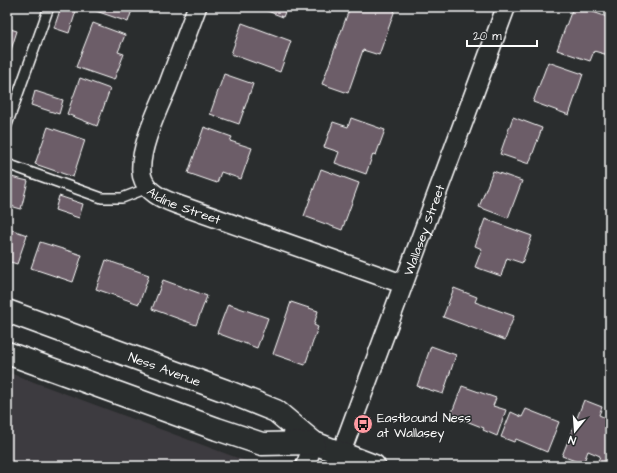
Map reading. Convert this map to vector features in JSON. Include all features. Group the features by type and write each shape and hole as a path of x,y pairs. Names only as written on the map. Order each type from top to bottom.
{"main road":[{"name":"Ness Avenue","path":"7,311 197,380 276,411 314,443 374,466"},
{"name":"Ness Avenue","path":"7,353 262,444 314,443"}],"street":[{"name":"Aldine Street","path":"198,7 147,139 142,163 142,176 148,188 160,198 404,284"},
{"name":"Wallasey Street","path":"341,453 506,7"},
{"path":"305,466 314,443"}],"lane":[{"path":"7,125 50,7"},
{"path":"7,164 102,198 122,198 148,188"}],"shaded area":[{"path":"7,372 259,466 7,466"}],"building":[{"path":"61,7 76,11 69,33 54,28"},
{"path":"98,7 133,7 128,22 96,11"},
{"path":"257,7 287,7 283,17"},
{"path":"350,7 396,7 379,55 363,50 348,93 322,84"},
{"path":"573,7 579,7 610,18 610,49 608,55 594,51 590,61 557,50"},
{"path":"93,23 125,35 118,52 124,54 114,80 76,67"},
{"path":"242,23 291,41 280,72 231,54"},
{"path":"7,28 17,31 10,53 7,52"},
{"path":"548,62 583,74 569,115 533,102"},
{"path":"224,74 253,84 239,124 210,114"},
{"path":"80,78 110,89 97,126 67,114"},
{"path":"35,91 63,100 59,114 31,105"},
{"path":"513,117 542,128 529,164 500,154"},
{"path":"351,118 385,130 376,155 373,154 366,174 335,163 339,152 324,147 333,122 348,127"},
{"path":"48,127 85,140 73,177 35,164"},
{"path":"204,127 232,137 230,141 252,148 241,179 221,172 217,183 188,173"},
{"path":"321,169 359,183 342,230 304,216"},
{"path":"493,171 522,181 508,218 479,207"},
{"path":"7,176 28,181 21,209 7,205"},
{"path":"59,196 83,204 79,218 55,210"},
{"path":"485,219 532,236 522,263 507,258 501,276 475,267 482,249 475,246"},
{"path":"7,228 27,235 17,264 7,261"},
{"path":"40,242 82,255 73,282 31,268"},
{"path":"106,260 149,275 139,304 96,289"},
{"path":"163,280 207,296 196,325 152,309"},
{"path":"454,288 477,297 475,302 514,316 505,340 443,317"},
{"path":"291,302 318,311 314,325 318,327 305,365 273,354"},
{"path":"228,304 268,318 257,348 217,333"},
{"path":"431,346 456,355 443,394 417,386"},
{"path":"462,386 496,398 493,406 506,410 497,436 483,430 484,428 451,415"},
{"path":"584,400 602,407 599,415 610,420 610,466 596,466 600,456 588,451 583,464 562,456"},
{"path":"526,409 559,422 547,452 516,439 514,442 501,437 511,412 522,417"}],"place":[{"name":"Eastbound Ness at Wallasey","path":"363,424"}]}
